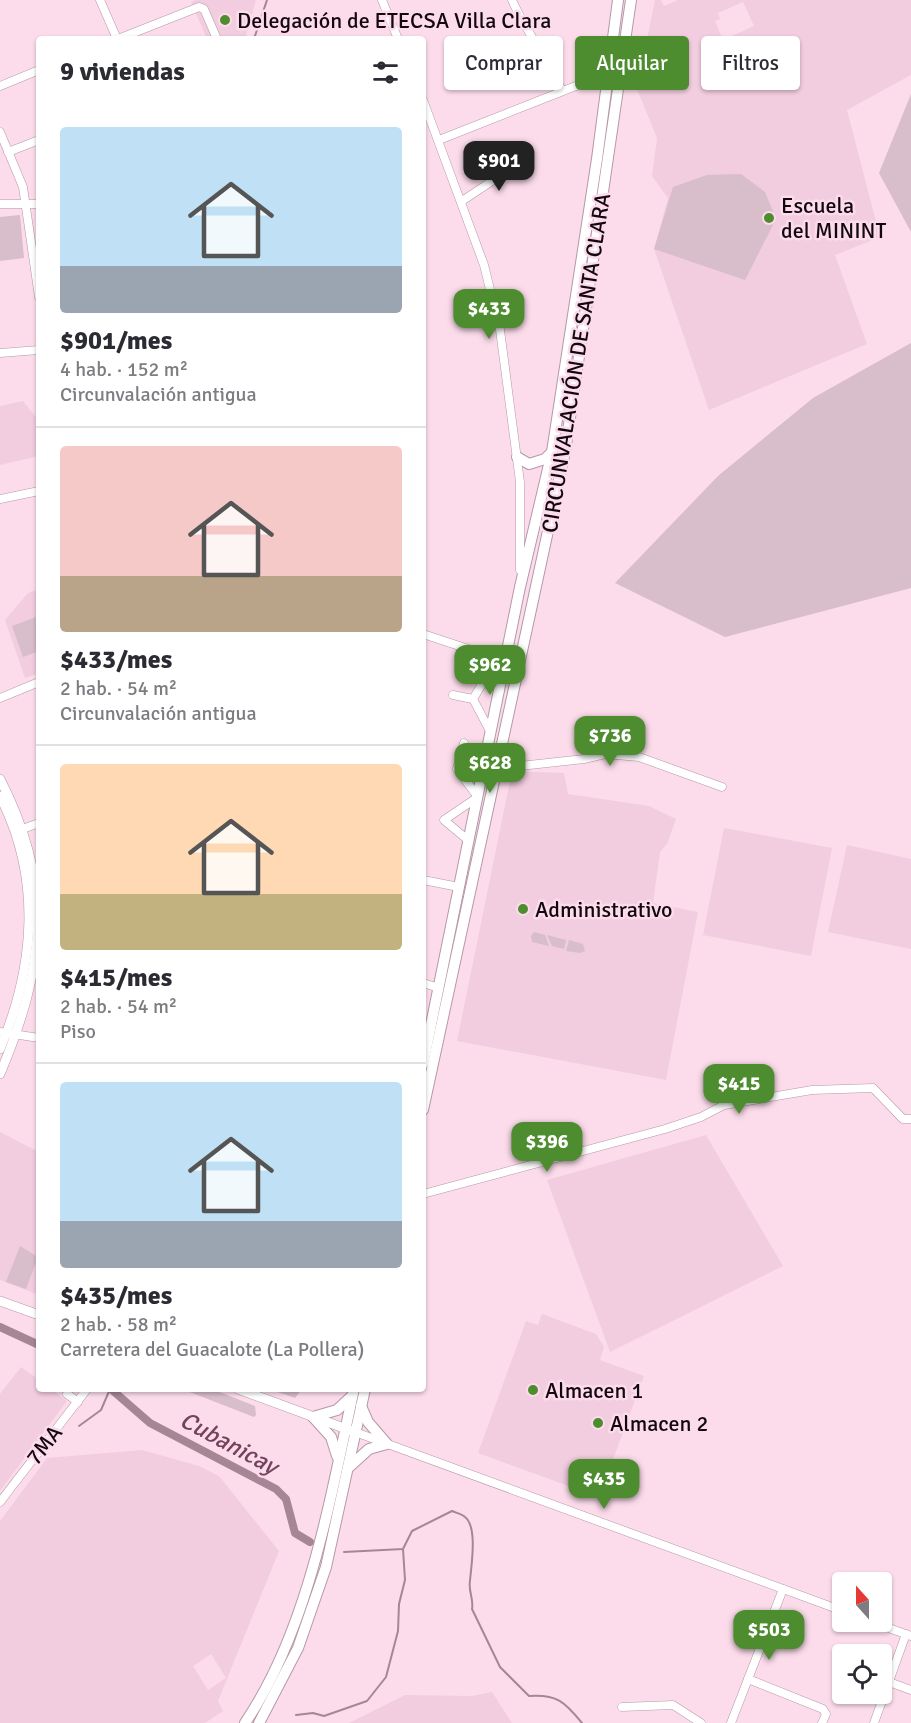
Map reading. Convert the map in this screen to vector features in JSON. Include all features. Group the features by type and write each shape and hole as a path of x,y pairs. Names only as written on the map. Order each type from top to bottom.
{"highway":[{"name":"CIRCUNVALACIÓN DE SANTA CLARA","path":"426,1090 439,988 520,587 552,452 597,159 618,0"},
{"name":"CIRCUNVALACIÓN DE SANTA CLARA","path":"426,1056 434,1035 498,765 566,452 631,0"},
{"path":"517,457 530,464 545,459 552,452"},
{"path":"338,1461 335,1445 313,1416 337,1410 352,1392"},
{"path":"259,1723 301,1638 326,1567 348,1469 353,1392"},
{"path":"244,1723 284,1648 311,1577 338,1461 361,1406 364,1392"},
{"path":"348,1469 369,1449 387,1444 368,1422 361,1406"}],"main road":[{"path":"0,780 18,830 34,885 36,901"},
{"path":"0,796 18,830 31,926 24,978 8,1033 0,1074"},
{"path":"0,1050 30,991 36,961"},
{"path":"0,1301 36,1315"},
{"path":"246,1392 350,1430"}],"street":[{"path":"100,0 117,36"},
{"path":"382,0 397,36"},
{"path":"512,0 525,29 550,64 562,91"},
{"path":"125,36 194,7 204,9 216,36"},
{"path":"0,86 36,71"},
{"path":"439,140 575,86"},
{"path":"426,108 484,265 500,330 520,482 520,587"},
{"path":"0,132 23,187 36,270"},
{"path":"8,152 36,141"},
{"path":"462,201 495,179 526,165"},
{"path":"0,204 36,204"},
{"path":"0,353 36,350"},
{"path":"0,499 36,492"},
{"path":"426,635 520,666"},
{"path":"473,699 488,674 505,661"},
{"path":"0,698 36,683"},
{"path":"453,695 473,699"},
{"path":"473,699 491,733"},
{"path":"464,743 458,769 478,797 444,820 469,841"},
{"path":"498,765 520,766 584,759 606,754 639,757 722,788"},
{"path":"18,830 36,824"},
{"path":"426,881 459,887"},
{"path":"426,984 439,988"},
{"path":"8,1033 36,1038"},
{"path":"426,1193 665,1129 701,1117 723,1105 812,1090 873,1088 903,1119 911,1119"},
{"name":"7MA","path":"0,1502 85,1392"},
{"path":"67,1394 78,1402"},
{"path":"350,1430 832,1607"},
{"path":"731,1723 783,1589"},
{"path":"892,1629 908,1635 892,1675"},
{"path":"748,1679 823,1710 826,1714 822,1723"},
{"path":"892,1683 911,1690"},
{"path":"622,1707 673,1704 701,1723"},
{"path":"874,1723 881,1704"}],"shaded area":[{"name":"Delegación de ETECSA Villa Clara","path":"195,0 256,0 246,36 206,36 191,2"},
{"name":"Escuela del MININT","path":"655,0 661,0 664,6 678,0 911,0 911,75 847,110 880,237 835,255 867,344 709,410 654,249 668,198 652,176 657,138 637,90 689,90 689,36 648,36"},
{"path":"911,94 911,232 879,173"},
{"path":"741,174 765,192 776,219 745,280 654,249 673,187 707,175"},
{"path":"20,215 24,258 0,261 0,217"},
{"path":"911,343 911,588 725,637 615,583 718,476 813,398"},
{"path":"23,401 36,417 36,457 0,465 0,406"},
{"path":"36,590 36,674 25,678 5,620 28,593"},
{"path":"36,617 36,652 23,657 12,626"},
{"path":"512,771 564,773 568,794 649,806 676,819 667,844 660,852 653,903 698,912 666,1080 457,1041"},
{"path":"724,828 832,848 811,956 703,935"},
{"path":"847,845 911,859 911,949 828,932"},
{"path":"534,932 545,935 549,946 532,942 531,936"},
{"path":"547,935 566,940 564,949 552,946"},
{"path":"569,940 583,944 585,951 580,953 566,951"},
{"path":"0,1132 36,1150 36,1294 0,1280"},
{"path":"706,1135 783,1266 610,1352 547,1180"},
{"path":"20,1246 36,1256 36,1262 26,1289 6,1282"},
{"path":"542,1314 596,1334 604,1347 600,1360 644,1376 599,1497 478,1453 526,1321 538,1325"},
{"path":"21,1367 36,1378 36,1392 55,1392 67,1401 0,1491 0,1394"},
{"path":"190,1392 220,1392 255,1406 256,1415 254,1417"},
{"path":"278,1392 300,1392 295,1398"},
{"path":"142,1450 199,1466 219,1476 279,1551 218,1701 223,1711 205,1723 0,1723 0,1521 47,1458","holes":["211,1654 226,1678 208,1690 193,1666"]},
{"path":"492,1692 512,1723 349,1723 405,1695 472,1696"}],"waterway":[{"path":"255,36 267,0"},
{"name":"Cubanicay","path":"0,1327 36,1344"},
{"path":"79,1426 101,1410 109,1392"},
{"name":"Cubanicay","path":"114,1392 150,1423 276,1489 286,1499 295,1533 310,1542"},
{"name":"Cubanicay","path":"344,1552 403,1549 412,1531 452,1511 464,1516 469,1522 473,1538 470,1585 472,1609 500,1667 529,1696 547,1696 560,1701 582,1723"},
{"path":"296,1715 313,1713 324,1716 367,1701 386,1677 398,1631 399,1604 405,1580 403,1549"}],"place":[{"name":"Delegación de ETECSA Villa Clara","path":"225,20"},
{"name":"Escuela del MININT","path":"769,218"},
{"name":"Administrativo","path":"523,909"},
{"name":"Almacen 1","path":"533,1390"},
{"name":"Almacen 2","path":"598,1423"}]}
